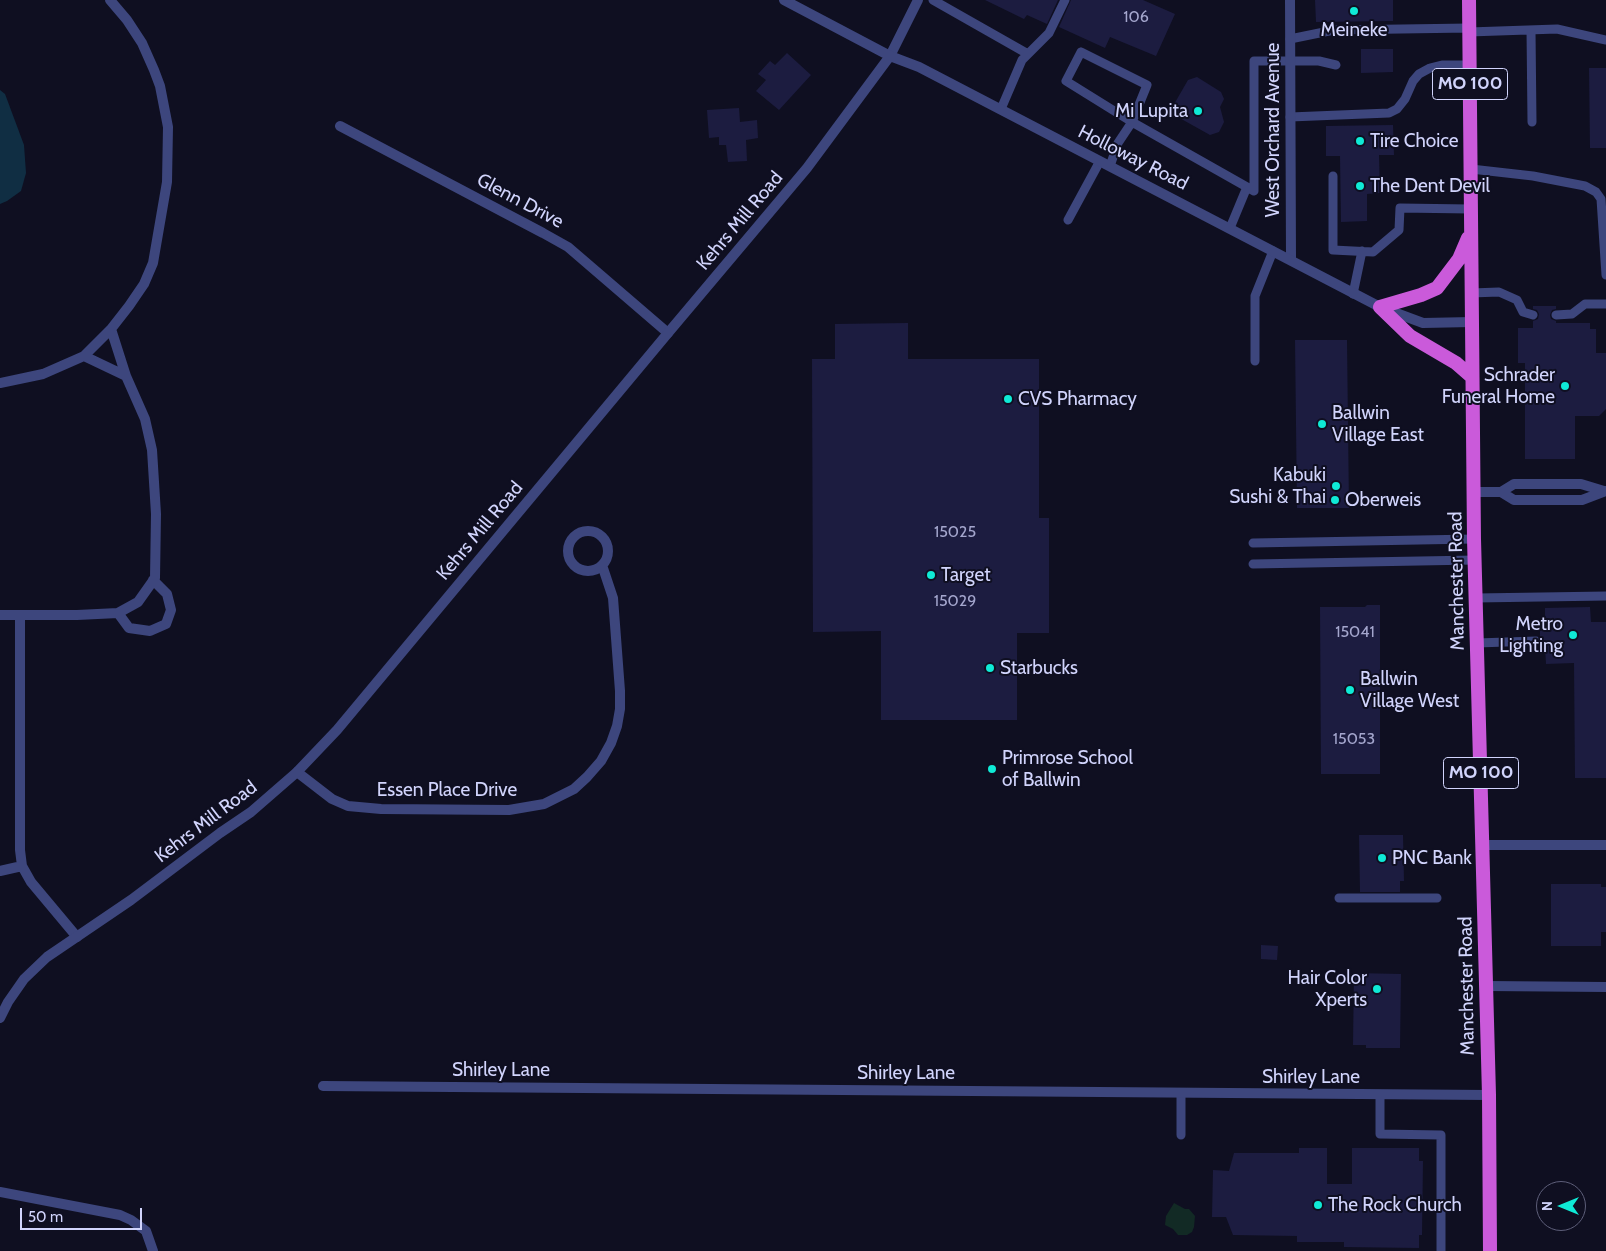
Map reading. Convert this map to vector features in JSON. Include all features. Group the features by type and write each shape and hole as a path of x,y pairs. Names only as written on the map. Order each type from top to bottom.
{"highway":[{"name":"Manchester Road","path":"1469,0 1474,539 1489,1095 1490,1251"},
{"path":"1470,233 1459,259 1437,288 1380,308 1410,336 1456,363 1472,377"}],"street":[{"path":"0,383 43,374 84,356 111,329 129,306 144,284 153,263 168,169 168,126 160,86 142,43 127,20 110,0"},
{"name":"Holloway Road","path":"784,0 890,56 919,67 1001,109 1380,308 1423,323 1472,322"},
{"name":"Kehrs Mill Road","path":"0,1018 8,1002 24,979 47,957 131,900 251,812 297,772 337,730 807,168 890,56 918,0"},
{"name":"West Orchard Avenue","path":"1290,0 1291,260"},
{"name":"Glenn Drive","path":"340,126 543,232 568,247 668,332"},
{"path":"0,615 118,613 138,602 155,578 156,514 152,450 145,419 126,376 111,329"},
{"path":"84,356 126,376"},
{"path":"1501,492 1514,484 1581,484 1605,491"},
{"path":"1474,492 1501,492 1514,500 1582,500 1605,491"},
{"path":"583,531 596,532 607,541 609,554 607,561 602,565 597,570 591,572 578,569 573,564 568,552 572,539 577,534 583,531"},
{"name":"Essen Place Drive","path":"297,772 332,799 348,806 381,809 509,810 544,804 574,788 601,761 611,743 620,709 613,598 602,565"},
{"path":"118,613 129,628 150,631 166,624 171,610 167,594 153,580"},
{"path":"20,616 20,850 22,866 31,882 77,937"},
{"path":"1483,845 1606,845"},
{"path":"0,871 22,866"},
{"path":"1486,986 1606,987"},
{"name":"Shirley Lane","path":"323,1086 1489,1095"},
{"path":"0,1192 120,1215 131,1220 146,1232 153,1251"}],"lane":[{"path":"933,0 1028,54"},
{"path":"1001,109 1022,60 1049,33 1065,0"},
{"path":"1290,39 1334,30 1557,29 1606,40"},
{"path":"1531,30 1532,122"},
{"path":"1068,220 1132,122 1147,85 1081,52 1066,81 1132,122 1254,191 1254,60 1319,61 1336,64"},
{"path":"1290,117 1388,113 1397,110 1405,100 1413,81 1419,74 1430,68 1442,65 1470,65"},
{"path":"1471,169 1533,176 1585,186 1596,192 1604,207 1606,275"},
{"path":"1333,176 1333,250 1373,252 1399,230 1400,208 1470,209"},
{"path":"1230,228 1247,187"},
{"path":"1255,361 1255,296 1273,251"},
{"path":"1353,294 1362,251"},
{"path":"1471,292 1499,292 1517,300 1523,312 1533,315"},
{"path":"1556,315 1572,314 1585,304 1606,304"},
{"path":"1254,543 1474,539"},
{"path":"1253,564 1475,560"},
{"path":"1476,598 1606,596"},
{"path":"1477,643 1536,641"},
{"path":"1339,898 1437,898"},
{"path":"1181,1093 1181,1135"},
{"path":"1380,1095 1380,1134 1441,1135 1441,1251"}],"green space":[{"path":"1174,1203 1189,1209 1195,1216 1192,1232 1187,1235 1178,1235 1173,1229 1165,1225 1166,1216"}],"water":[{"path":"0,90 5,94 24,145 26,173 21,191 0,204"}],"building":[{"path":"985,0 1058,0 1047,24 1027,15 1024,19"},
{"path":"1071,0 1143,0 1175,14 1156,56 1110,37 1105,48 1059,27"},
{"name":"Meineke","path":"1315,0 1393,0 1393,21 1316,22"},
{"path":"1361,49 1393,49 1393,72 1361,73"},
{"path":"787,53 811,75 779,110 756,91 766,80 758,74 770,61 775,65"},
{"path":"1589,68 1606,68 1606,148 1590,148"},
{"path":"1197,77 1221,92 1224,99 1220,107 1224,122 1219,132 1210,135 1176,116 1173,106 1188,80"},
{"path":"739,108 740,122 757,120 758,138 746,140 747,161 728,162 726,145 719,145 719,137 709,138 707,110"},
{"path":"1393,125 1394,155 1379,155 1380,193 1367,194 1367,221 1341,222 1340,156 1326,156 1326,126"},
{"name":"Schrader Funeral Home","path":"1533,306 1556,306 1556,309 1552,310 1550,315 1551,319 1556,321 1556,323 1590,323 1590,329 1596,329 1596,353 1606,353 1606,409 1599,416 1575,416 1575,459 1525,459 1525,363 1518,363 1518,328 1533,328 1533,321 1538,319 1539,314 1537,310 1533,309"},
{"name":"Target","path":"908,323 908,359 1039,359 1039,518 1049,518 1049,633 1017,633 1017,720 881,720 881,631 813,632 812,359 835,359 835,324"},
{"name":"Ballwin Village East","path":"1295,340 1347,340 1349,508 1297,508"},
{"name":"Ballwin Village West","path":"1367,605 1380,605 1380,774 1321,774 1320,607 1365,607"},
{"path":"1590,607 1591,622 1606,622 1606,778 1575,778 1574,663 1546,664 1545,646 1540,646 1542,641 1540,625 1545,625 1545,608"},
{"name":"PNC Bank","path":"1359,835 1403,835 1404,881 1400,881 1400,892 1360,892"},
{"path":"1551,884 1601,884 1601,887 1606,887 1606,932 1601,932 1601,946 1551,946"},
{"path":"1261,945 1278,946 1277,960 1261,959"},
{"path":"1354,973 1401,974 1400,1048 1366,1048 1366,1045 1353,1045"},
{"name":"The Rock Church","path":"1299,1148 1327,1148 1327,1184 1352,1184 1352,1148 1419,1148 1419,1161 1423,1161 1422,1235 1419,1235 1419,1248 1344,1247 1344,1242 1297,1242 1297,1236 1233,1235 1226,1217 1212,1217 1213,1170 1229,1171 1234,1153 1299,1153"}],"place":[{"name":"Meineke","path":"1354,11"},
{"name":"Mi Lupita","path":"1198,111"},
{"name":"Tire Choice","path":"1360,141"},
{"name":"The Dent Devil","path":"1360,186"},
{"name":"Schrader Funeral Home","path":"1565,386"},
{"name":"CVS Pharmacy","path":"1008,399"},
{"name":"Ballwin Village East","path":"1322,424"},
{"name":"Kabuki Sushi & Thai","path":"1336,486"},
{"name":"Oberweis","path":"1335,500"},
{"name":"Target","path":"931,575"},
{"name":"Metro Lighting","path":"1573,635"},
{"name":"Starbucks","path":"990,668"},
{"name":"Ballwin Village West","path":"1350,690"},
{"name":"Primrose School of Ballwin","path":"992,769"},
{"name":"PNC Bank","path":"1382,858"},
{"name":"Hair Color Xperts","path":"1377,989"},
{"name":"The Rock Church","path":"1318,1205"}]}
